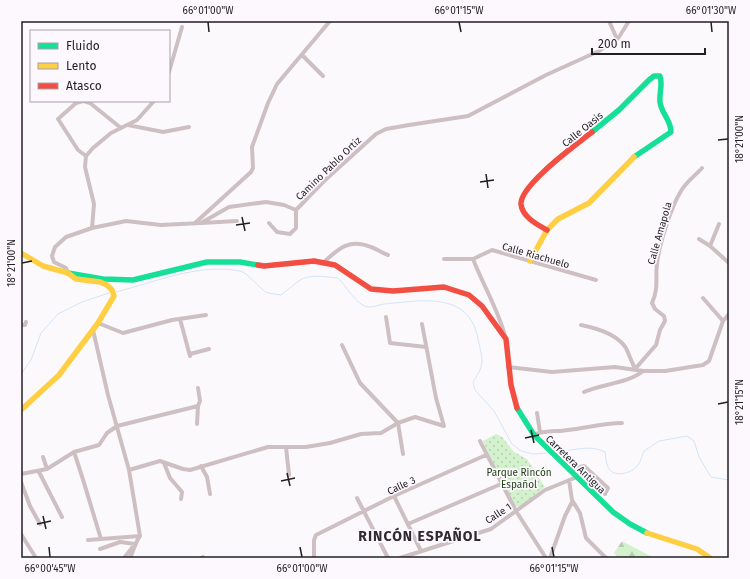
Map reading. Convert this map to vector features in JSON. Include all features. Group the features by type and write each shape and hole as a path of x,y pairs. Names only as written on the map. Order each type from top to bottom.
{"street":[{"path":"195,223 251,172 253,168 252,146 268,103 277,84 330,21"},
{"path":"609,21 617,39"},
{"name":"Camino Pablo Ortiz","path":"201,223 221,210 242,204 266,202 284,205 296,210 324,181 376,134 386,129 468,116 546,75 599,51 617,39 624,31 629,21"},
{"path":"170,69 182,27"},
{"path":"302,55 323,76"},
{"name":"Calle Oasis","path":"654,76 660,76 662,82 660,100 665,115 672,125 672,132 636,154 590,203 558,219 547,230 533,221 523,210 520,201 524,190 557,160 614,114 654,76"},
{"path":"80,102 76,103 58,119 78,150 86,156"},
{"path":"87,102 122,128"},
{"path":"92,228 94,204 85,167 86,156 93,148 122,128 137,120 153,102"},
{"path":"128,125 163,132 189,126"},
{"name":"Calle Amapola","path":"635,369 656,345 660,330 665,321 664,316 655,309 652,303 657,291 657,262 672,209 682,189 702,168"},
{"path":"269,223 277,232 290,234 296,228 296,210"},
{"path":"21,410 59,374 98,323 114,296 112,290 100,282 76,279 68,273 66,268 54,262 52,256 55,247 66,237 92,228 126,221 161,225 237,221"},
{"path":"710,246 719,224"},
{"path":"530,261 547,230"},
{"path":"699,239 710,246 729,263"},
{"path":"324,262 343,246 352,243 372,247 388,255"},
{"name":"Calle Riachuelo","path":"473,259 492,250 596,280"},
{"path":"21,253 43,266 68,273 103,279 133,280 207,262 240,262 264,266 314,261 324,262 335,265 371,289 393,291 444,287 469,295 482,306 506,339"},
{"path":"444,259 473,259 482,283 501,321 506,339"},
{"path":"703,298 722,321"},
{"path":"508,367 552,372 615,367 643,371 665,371 703,365 709,361 722,321 729,314"},
{"path":"98,323 124,333 180,319 206,316"},
{"path":"386,317 390,342 426,347"},
{"path":"180,319 190,355 209,349"},
{"path":"21,325 24,325 26,322"},
{"path":"129,470 160,461 183,469 201,466 268,447 330,443 361,434 381,433 398,423 415,417 444,426 436,398 422,324"},
{"path":"581,325 592,327 618,340 626,348 635,369"},
{"path":"93,330 129,470 140,536 124,558"},
{"name":"Carretera Antigua","path":"506,339 508,367 518,411 534,435 577,478 614,512 630,524 645,532 697,549 710,558"},
{"path":"342,345 360,383 398,423 403,454"},
{"path":"584,392 597,386 617,383 643,371"},
{"path":"197,424 198,406 200,401 198,388"},
{"path":"21,474 39,472 47,469 74,452 100,445 107,433 117,426 198,406"},
{"path":"537,413 540,432"},
{"path":"534,435 540,432 567,431 607,423 622,423"},
{"path":"480,441 516,512 546,558"},
{"path":"286,447 289,475"},
{"path":"74,452 88,490 93,516 101,539"},
{"name":"Calle 3","path":"314,558 314,540 316,536 394,496 486,455"},
{"path":"43,457 47,469"},
{"path":"164,463 170,478 182,492 181,499"},
{"path":"201,466 207,477 210,494"},
{"path":"569,470 584,466 608,488 605,494"},
{"path":"39,472 62,517"},
{"name":"Calle 1","path":"400,558 491,529 545,490 577,478"},
{"path":"569,480 572,502 580,513 586,538 606,558"},
{"path":"21,482 30,506 40,524"},
{"path":"408,524 501,484"},
{"path":"394,496 421,551"},
{"path":"357,498 388,558"},
{"path":"550,558 565,516 572,502"},
{"path":"21,534 36,558"},
{"path":"88,540 140,536"},
{"path":"100,549 120,542 135,544"},
{"path":"130,558 135,544"}],"green space":[{"name":"Parque Rincón Español","path":"496,434 502,437 514,452 527,459 545,487 520,507 515,506 483,441"},
{"path":"622,541 654,558 618,558 614,553"}],"waterway":[{"path":"116,292 193,271 224,269 243,272 266,292 273,294 281,295 297,282 306,277 320,276 338,278 364,306 369,307 413,301 441,302 454,306 465,312 473,323 478,339 482,361 480,370 473,382 475,390 494,411 512,444 521,451 533,454 547,453"},
{"path":"21,374 31,360 41,333 58,314 82,302 109,293"},
{"path":"555,452 593,448 605,452 607,465 611,471 614,473 623,474 635,468 640,462 644,451 659,441 687,436 694,441 699,457 711,477 729,480"}],"traffic: fast":[{"path":"592,132 619,110 649,80 654,76 660,76 661,106 671,128 671,132 634,157"},
{"path":"68,273 103,279 133,280 207,262 240,262 258,265"},
{"path":"517,408 534,435 613,512 630,524 647,533"}],"traffic: slow":[{"path":"530,261 547,230 558,219 589,203 634,157"},
{"path":"21,253 43,266 68,273 76,279 100,282 107,285 112,290 114,296 98,323 59,375 21,410"},
{"path":"647,533 697,549 710,558"}],"traffic: jam":[{"path":"547,230 539,226 524,213 521,204 523,196 530,186 550,165 592,132"},
{"path":"258,265 264,266 314,261 335,265 371,289 393,291 444,287 469,295 482,306 506,339 511,385 517,408"}],"district":[{"name":"RINCÓN ESPAÑOL","path":"420,536"}]}
